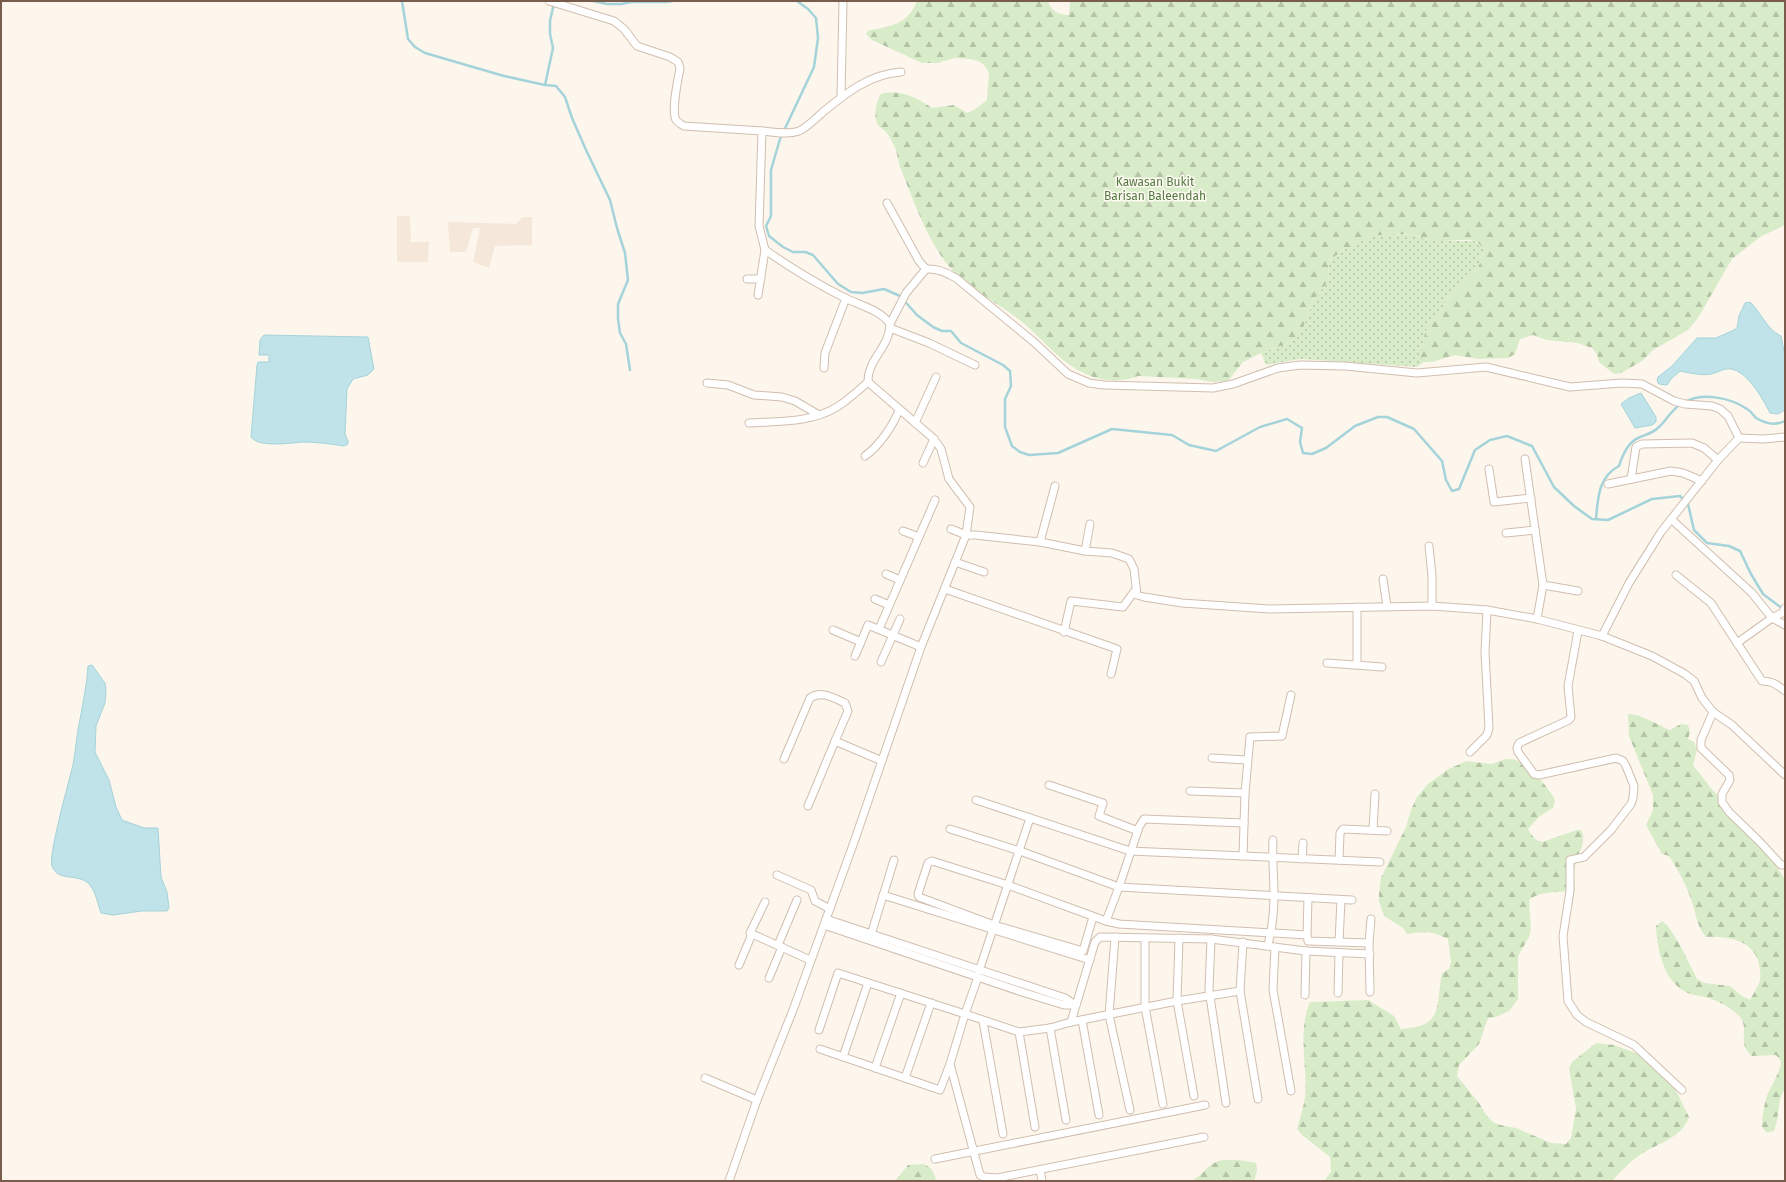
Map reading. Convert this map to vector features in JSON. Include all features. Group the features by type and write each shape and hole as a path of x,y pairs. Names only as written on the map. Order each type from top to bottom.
{"street":[{"path":"549,1 614,21 624,29 637,46 670,57 678,62 680,68 674,111 676,119 684,126 762,132 787,133 798,131 807,126 841,97 876,76 901,72"},
{"path":"841,97 843,1"},
{"path":"758,295 765,250 759,226 762,132"},
{"path":"888,203 919,261 926,269"},
{"path":"765,250 794,270 846,298 880,313 890,326 975,365"},
{"path":"749,423 802,420 819,415 836,408 868,382 869,370 887,341 890,326 906,293 926,269 933,268 956,278 1035,343 1068,374 1089,383 1104,385 1213,388 1233,384 1289,366 1346,366 1417,373 1486,367 1570,387 1622,383 1642,384 1674,401 1685,404 1712,406 1720,409 1728,416 1739,438"},
{"path":"747,279 761,278"},
{"path":"824,368 825,353 846,298"},
{"path":"915,423 936,377"},
{"path":"729,1181 757,1100 793,1010 825,922 921,647 966,535 970,507 949,479 941,449 934,439 868,382"},
{"path":"707,383 728,384 754,395 782,397 795,401 819,415"},
{"path":"865,456 881,440 896,418 899,410"},
{"path":"1602,636 1629,583 1671,519 1718,460 1739,438 1763,439 1785,437"},
{"path":"924,463 934,439"},
{"path":"1631,479 1636,447 1642,444 1692,443 1704,448 1718,460"},
{"path":"1525,459 1543,585 1537,620"},
{"path":"1489,469 1494,502 1531,498"},
{"path":"1608,484 1671,471 1683,473 1702,481"},
{"path":"1040,542 1054,486"},
{"path":"879,629 934,500"},
{"path":"1671,519 1752,593 1772,618 1785,625"},
{"path":"1085,551 1090,524"},
{"path":"951,529 966,535 1040,542 1085,551 1112,554 1129,559 1134,569 1137,594 1144,597 1182,603 1269,609 1432,606 1487,610 1537,620 1602,636 1652,656 1694,680 1702,698 1713,712 1732,725 1785,775"},
{"path":"1506,533 1535,530"},
{"path":"904,531 918,537"},
{"path":"1429,546 1432,576 1432,606"},
{"path":"955,562 984,572"},
{"path":"886,574 900,580"},
{"path":"1676,575 1711,603 1762,681 1776,683 1785,691"},
{"path":"1383,579 1387,606"},
{"path":"1543,585 1578,591"},
{"path":"945,588 1117,650 1111,674"},
{"path":"1064,632 1071,601 1123,607 1136,589"},
{"path":"875,599 889,605"},
{"path":"1357,607 1357,665"},
{"path":"1470,752 1487,735 1489,728 1485,652 1487,610"},
{"path":"1737,643 1784,610"},
{"path":"881,662 900,619"},
{"path":"855,656 868,625 921,647"},
{"path":"833,630 861,642"},
{"path":"1578,631 1568,686 1571,717 1569,720 1519,743 1517,748 1518,752 1534,774 1538,775 1616,758 1623,761 1626,766 1634,786 1634,792 1631,804 1611,830 1584,857 1570,860 1570,891 1563,936 1568,1001 1577,1015 1586,1022 1634,1045 1682,1090"},
{"path":"1327,663 1382,667"},
{"path":"784,759 810,698 819,694 845,703 848,711 808,806"},
{"path":"1243,856 1245,793 1250,737 1282,736 1291,696"},
{"path":"1713,712 1701,740 1701,748 1728,775 1730,780 1722,794 1722,802 1729,812 1781,865 1785,865"},
{"path":"835,741 882,761"},
{"path":"1212,758 1247,760"},
{"path":"1049,785 1103,803 1099,816 1138,831"},
{"path":"1190,791 1245,793"},
{"path":"1373,830 1375,794"},
{"path":"976,800 1130,851 1380,862"},
{"path":"820,1049 940,1090 950,1064 993,927 1030,818"},
{"path":"1106,921 1119,887 1130,851 1144,819 1244,824"},
{"path":"1339,860 1342,830 1345,828 1388,831"},
{"path":"950,829 1020,851 1119,887 1352,900"},
{"path":"1273,840 1272,858 1274,896 1271,933 1273,990 1291,1091"},
{"path":"1302,859 1303,843"},
{"path":"870,937 894,860"},
{"path":"1090,960 993,927 918,897 928,863 932,861 1008,885 1106,921 1145,926 1307,935"},
{"path":"777,875 811,890 815,901 830,908"},
{"path":"883,895 1083,951 1093,917"},
{"path":"1308,898 1308,941 1369,943"},
{"path":"769,978 797,900"},
{"path":"1338,942 1341,900"},
{"path":"739,965 752,934 750,933 765,902"},
{"path":"1370,992 1369,943 1371,919"},
{"path":"825,922 1026,990 1066,998 1076,1006"},
{"path":"752,934 810,960"},
{"path":"1071,1022 1095,942 1100,937 1211,939 1306,951 1370,954"},
{"path":"1115,937 1109,1016 1130,1110"},
{"path":"1145,938 1145,1007 1163,1104"},
{"path":"1179,938 1177,1001 1194,1096"},
{"path":"1211,939 1209,996 1226,1103"},
{"path":"1243,942 1240,991 1258,1099"},
{"path":"1305,994 1306,951"},
{"path":"1338,993 1339,953"},
{"path":"818,1030 838,973 1019,1032 1050,1028 1071,1022 1109,1016 1145,1007 1240,991"},
{"path":"843,1057 868,983"},
{"path":"875,1068 901,993"},
{"path":"905,1078 931,1003"},
{"path":"983,1020 1003,1134"},
{"path":"1082,1020 1099,1115"},
{"path":"1050,1028 1066,1120"},
{"path":"1019,1032 1034,1128"},
{"path":"950,1064 980,1175 984,1177 997,1178 1040,1170 1204,1136"},
{"path":"705,1078 757,1100"},
{"path":"935,1159 1205,1105"},
{"path":"1040,1170 1042,1181"}],"shaded area":[{"path":"397,216 410,216 411,242 429,242 428,262 397,262"},
{"path":"522,217 532,217 532,245 495,246 489,268 473,262 480,228 473,228 466,252 450,252 449,222 517,224"}],"green space":[{"name":"Kawasan Bukit Barisan Baleendah","path":"917,1 1048,1 1053,10 1056,12 1069,15 1070,1 1785,1 1785,225 1760,237 1732,259 1698,318 1688,330 1653,350 1642,361 1621,373 1614,374 1599,362 1597,354 1592,348 1577,343 1547,340 1533,335 1520,339 1515,354 1508,358 1479,359 1455,355 1432,362 1424,362 1421,356 1425,332 1440,313 1447,300 1478,269 1484,248 1477,242 1470,240 1437,241 1416,236 1388,234 1368,238 1358,242 1328,261 1329,280 1313,301 1302,331 1291,342 1261,353 1243,362 1228,381 1212,382 1196,379 1138,376 1120,380 1100,379 1088,375 1069,365 1022,322 960,278 944,260 925,227 900,167 895,147 888,134 876,122 876,109 879,97 881,94 888,93 908,95 932,108 954,105 967,113 974,110 987,100 989,73 984,65 978,61 970,59 954,58 938,63 922,63 872,40 866,34 868,31 891,26 903,20 909,15"},
{"path":"1389,234 1413,235 1436,241 1474,241 1484,248 1478,269 1447,300 1440,313 1425,332 1421,356 1424,362 1417,367 1301,359 1266,365 1261,353 1291,342 1302,331 1313,301 1329,280 1328,261 1364,239"},
{"path":"1628,714 1644,718 1670,730 1681,724 1688,725 1690,732 1688,739 1694,742 1697,750 1693,765 1711,788 1761,844 1785,879 1785,1089 1780,1099 1774,1131 1767,1133 1762,1127 1762,1119 1767,1096 1781,1061 1776,1055 1752,1056 1747,1051 1745,1046 1744,1026 1740,1017 1733,1010 1719,1002 1710,998 1690,994 1681,989 1674,983 1668,974 1660,955 1656,926 1662,921 1668,926 1680,945 1697,979 1704,983 1730,986 1742,996 1750,1000 1760,978 1756,956 1746,945 1738,941 1722,937 1706,937 1703,933 1690,896 1679,872 1669,856 1662,854 1646,825 1653,810 1653,795 1629,736"},
{"path":"1506,759 1517,760 1529,768 1544,784 1555,800 1553,808 1540,816 1528,829 1534,837 1542,842 1581,830 1583,834 1583,843 1574,869 1575,891 1544,893 1529,900 1531,930 1529,937 1518,956 1518,999 1509,1011 1496,1017 1488,1018 1479,1044 1459,1065 1457,1076 1493,1122 1516,1128 1551,1143 1566,1144 1571,1138 1576,1109 1569,1069 1572,1062 1596,1043 1614,1045 1641,1055 1675,1089 1689,1117 1685,1125 1674,1136 1637,1157 1612,1181 1324,1181 1331,1172 1330,1157 1302,1135 1297,1129 1305,1098 1306,1086 1303,1037 1306,1013 1310,1002 1368,1000 1394,1016 1401,1029 1425,1024 1431,1019 1438,1005 1442,973 1449,969 1451,962 1448,939 1428,932 1407,934 1403,928 1384,916 1379,901 1381,878 1406,827 1417,797 1428,784 1447,770 1466,761 1491,764"},
{"path":"1239,1160 1256,1163 1257,1171 1254,1181 1192,1181 1217,1161"},
{"path":"923,1164 932,1170 936,1181 895,1181 908,1165"}],"water":[{"path":"1750,302 1771,329 1781,336 1785,356 1785,410 1778,414 1770,413 1758,392 1746,378 1733,369 1726,369 1707,375 1680,371 1667,385 1659,384 1657,381 1658,377 1672,366 1697,338 1716,338 1737,328 1739,316 1745,303"},
{"path":"264,335 368,337 374,369 368,375 353,379 347,389 345,434 348,444 344,446 303,442 268,444 261,443 251,437 257,365 258,362 269,362 269,355 259,355 260,340"},
{"path":"1641,393 1656,417 1656,422 1652,425 1635,428 1621,404 1629,398"},
{"path":"92,665 105,683 106,690 105,703 96,726 95,752 109,780 116,807 122,820 144,828 158,828 161,877 167,892 169,908 167,911 142,911 113,915 101,913 90,885 80,879 59,874 52,866 53,848 73,765 88,666"}],"waterway":[{"path":"402,1 408,39 415,47 425,53 504,76 545,85 553,48 550,34 550,21 554,3"},
{"path":"593,1 607,4 673,1"},
{"path":"797,1 808,9 816,18 818,38 814,67 780,139 771,170 771,216 766,226 769,236 783,247 793,252 805,252 813,255 838,284 851,292 862,293 884,289 900,296 917,315 933,327 942,331 951,331 961,343 1003,365 1010,371 1011,386 1005,399 1005,427 1012,446 1020,452 1029,455 1058,453 1112,429 1172,435 1189,445 1216,451 1260,427 1287,419 1302,428 1300,442 1303,453 1312,454 1326,448 1355,426 1378,417 1387,417 1414,429 1442,461 1446,480 1452,491 1459,489 1475,450 1490,440 1507,436 1532,446 1554,487 1574,506 1592,519 1608,520 1652,499 1680,496 1688,504 1694,530 1707,543 1729,546 1740,551 1763,594 1783,609"},
{"path":"545,85 556,86 565,97 572,118 610,200 625,253 628,280 618,304 618,319 620,333 626,344 630,370"},
{"path":"1685,402 1700,397 1725,399 1750,411 1756,418 1763,422 1774,424 1785,421"},
{"path":"1596,519 1600,489 1603,482 1607,476 1619,466 1629,445 1636,439 1657,429 1674,409 1681,404"}]}
